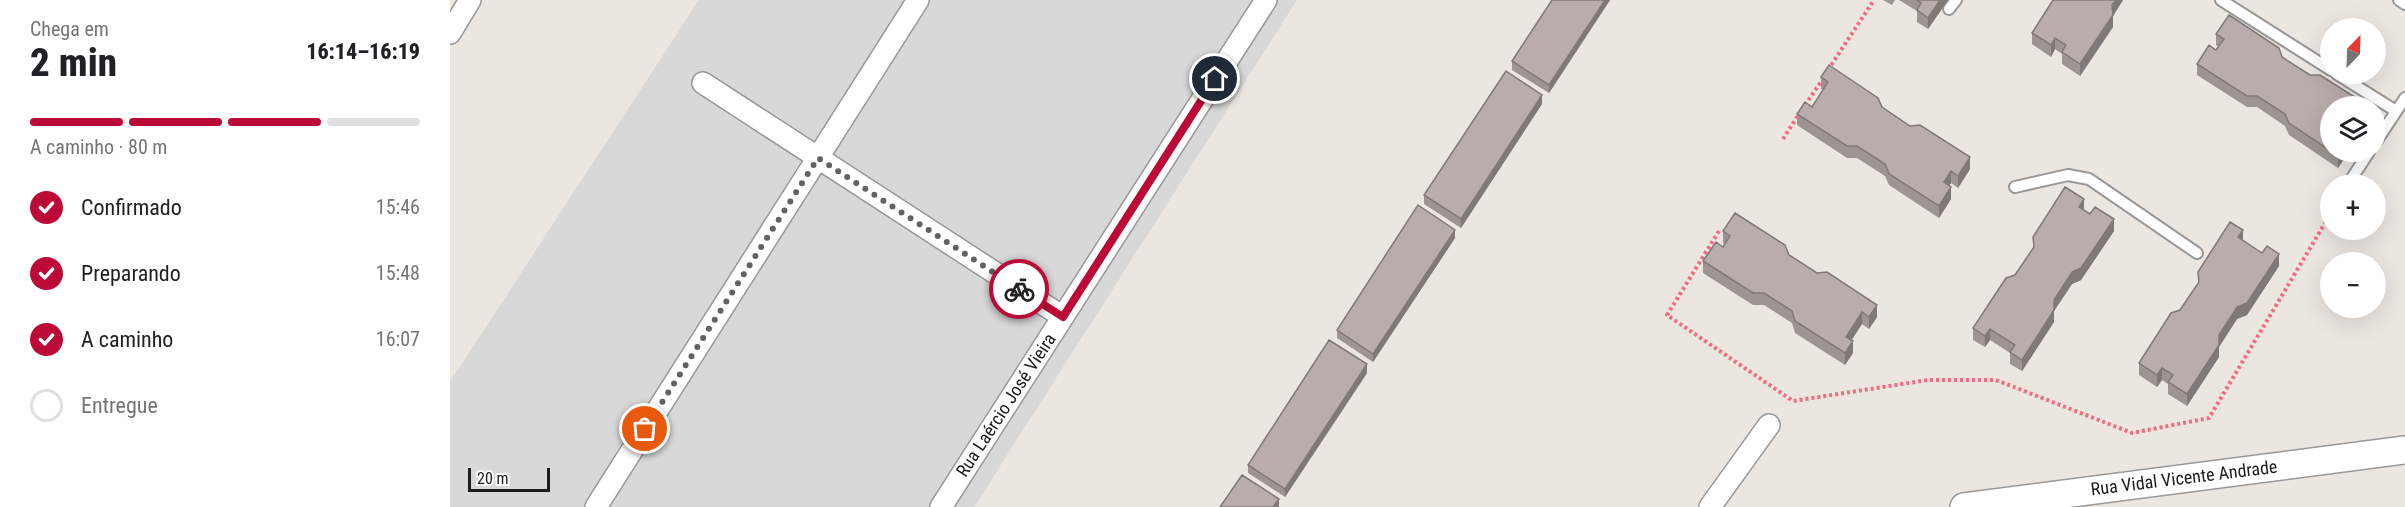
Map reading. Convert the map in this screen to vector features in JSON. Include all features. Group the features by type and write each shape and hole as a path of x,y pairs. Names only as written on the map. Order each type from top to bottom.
{"street":[{"path":"450,33 470,0"},
{"path":"596,507 918,0"},
{"name":"Rua Laércio José Vieira","path":"941,507 1266,0"},
{"path":"703,83 1063,317"},
{"path":"1710,507 1769,425"},
{"name":"Rua Vidal Vicente Andrade","path":"1964,507 2405,450"}],"lane":[{"path":"2221,0 2320,63"},
{"path":"2398,0 2405,4"},
{"path":"2353,84 2396,111"},
{"path":"2386,126 2405,98"},
{"path":"2015,187 2068,176 2089,179 2197,253"}],"path":[{"path":"1784,139 1874,0"},
{"path":"1719,231 1667,315 1793,401 1928,380 1996,380 2132,433 2209,418 2320,231"}],"shaded area":[{"path":"699,0 1297,0 974,507 450,507 450,382"}],"building":[{"path":"1552,0 1605,0 1549,85 1512,61"},
{"path":"1917,0 1940,0 1928,18 1917,10 1921,3"},
{"path":"2053,0 2116,0 2112,5 2113,15 2080,64 2062,52 2066,45 2055,38 2051,45 2032,33"},
{"path":"2229,15 2279,48 2282,57 2310,75 2320,75 2320,84 2334,84 2353,96 2320,96 2320,144 2289,123 2285,114 2257,96 2247,96 2197,64 2209,45 2216,50 2224,39 2216,34"},
{"path":"1829,65 1878,98 1882,107 1910,126 1920,125 1970,157 1958,176 1951,171 1944,182 1951,187 1939,206 1889,174 1885,164 1857,146 1847,146 1797,114 1805,102 1812,107 1828,82 1821,77"},
{"path":"1506,71 1542,95 1461,219 1424,195"},
{"path":"2065,187 2084,199 2079,207 2090,214 2095,207 2114,219 2081,268 2072,272 2054,300 2054,310 2022,360 2010,352 2015,345 1990,329 1985,336 1973,328 2006,278 2015,275 2034,247 2033,237"},
{"path":"1418,205 1455,230 1373,354 1337,330"},
{"path":"1735,213 1785,245 1789,255 1817,273 1827,272 1877,305 1869,317 1862,312 1846,337 1853,341 1845,353 1795,321 1792,311 1764,293 1753,293 1703,261 1716,242 1723,247 1730,236 1723,231"},
{"path":"2230,222 2243,230 2238,237 2262,253 2267,246 2279,254 2247,303 2237,307 2219,335 2219,345 2187,394 2168,382 2173,375 2162,368 2157,375 2139,363 2171,313 2180,310 2199,282 2198,272"},
{"path":"1329,340 1367,364 1285,489 1248,465"},
{"path":"1242,475 1279,499 1273,507 1220,507"}],"way so far":[{"path":"645,429 818,158 1019,289"}],"route":[{"path":"1019,289 1063,317 1215,79"}]}
